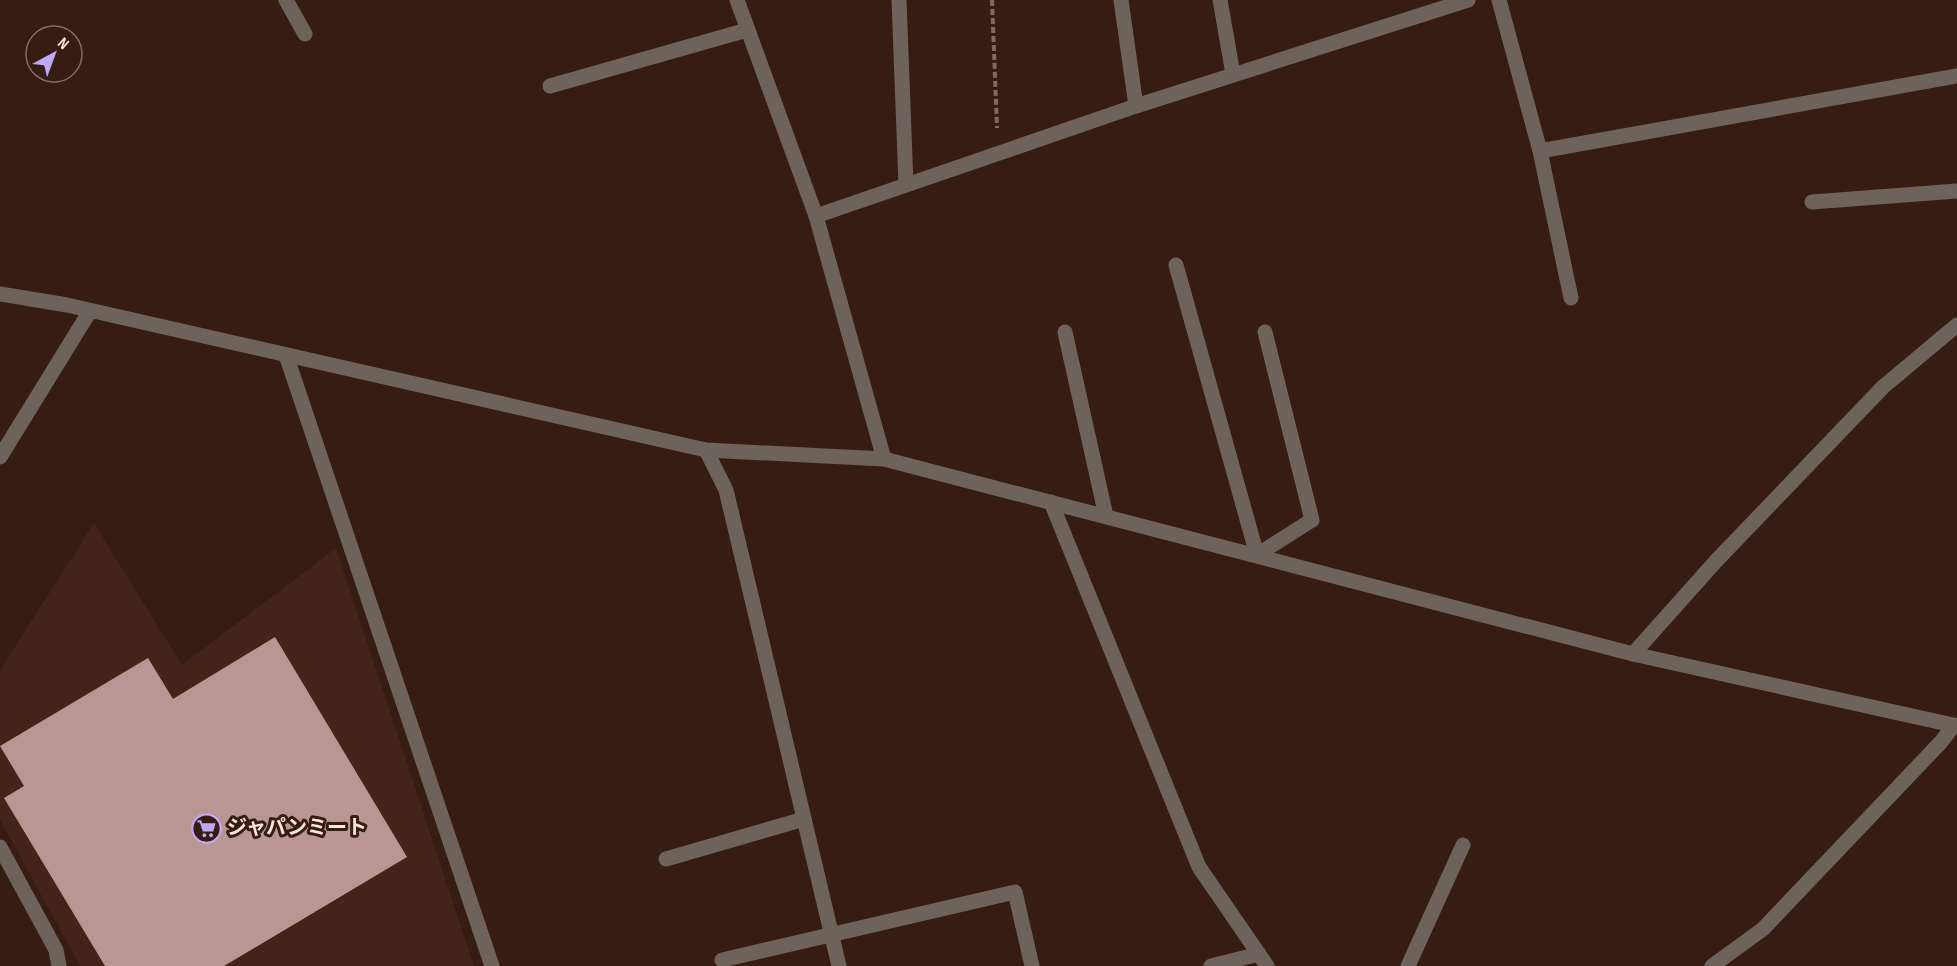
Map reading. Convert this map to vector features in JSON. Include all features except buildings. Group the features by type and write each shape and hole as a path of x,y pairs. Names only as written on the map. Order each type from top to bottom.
{"street":[{"path":"286,0 305,34"},
{"path":"736,0 816,216 885,459"},
{"path":"899,0 906,185"},
{"path":"1121,0 1136,106"},
{"path":"1220,0 1233,74"},
{"path":"816,216 1136,106 1468,0"},
{"path":"1499,0 1540,151 1571,298"},
{"path":"550,86 747,30"},
{"path":"1540,151 1957,76"},
{"path":"1812,202 1957,191"},
{"path":"1176,265 1257,555"},
{"path":"0,294 90,311 706,450 885,459 1634,654 1955,725 1763,929 1712,966"},
{"path":"0,456 90,311"},
{"path":"1634,654 1716,561 1883,387 1957,325"},
{"path":"1065,332 1106,516"},
{"path":"1257,555 1312,520 1266,332"},
{"path":"286,355 492,966"},
{"path":"706,450 726,490 839,966"},
{"path":"1051,502 1199,867 1263,960 1211,966"},
{"path":"666,859 804,819"},
{"path":"1408,966 1463,846"},
{"path":"0,848 56,950 58,966"},
{"path":"722,960 1015,892 1032,966"}],"path":[{"path":"992,0 998,153"}],"shaded area":[{"path":"94,523 182,665 336,548 474,966 80,966 0,820 0,670"}],"place":[{"name":"ジャパンミート","path":"206,828"}]}
